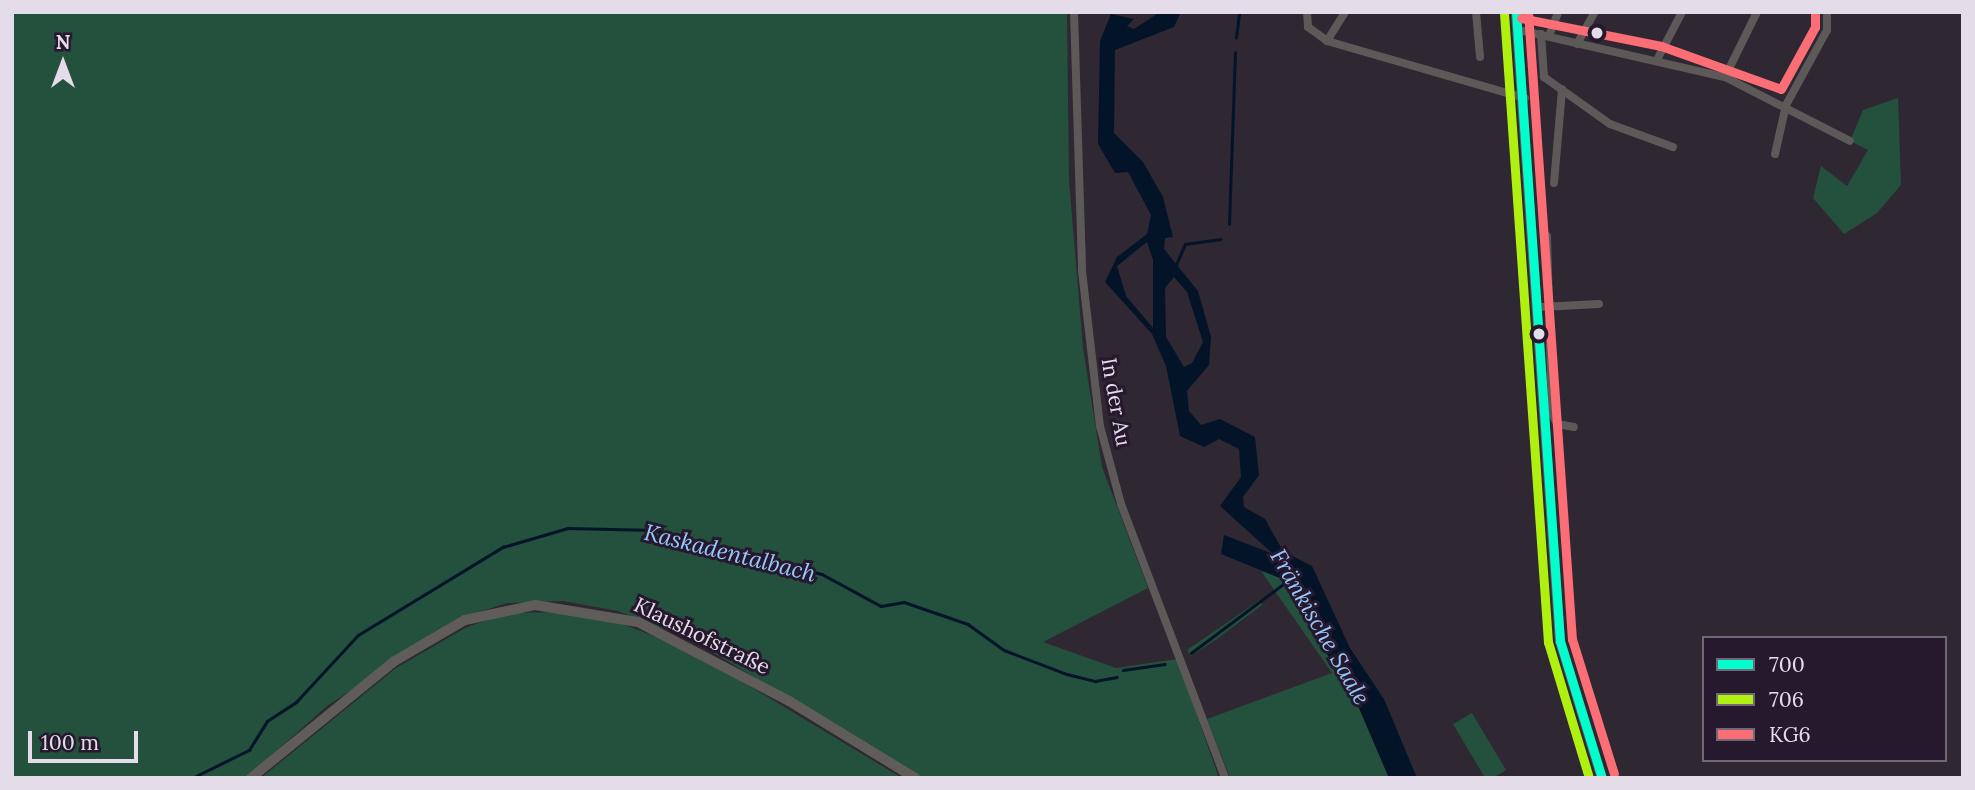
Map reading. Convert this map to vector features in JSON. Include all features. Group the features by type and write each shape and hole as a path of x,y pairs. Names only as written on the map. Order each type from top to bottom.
{"main road":[{"path":"1516,12 1540,307 1560,641 1602,778"},
{"name":"Klaushofstraße","path":"251,778 393,662 465,620 535,605 590,609 648,627 915,778"}],"street":[{"name":"In der Au","path":"1074,12 1082,271 1100,426 1121,504 1225,778"},
{"path":"1307,12 1308,27 1327,41 1525,98"},
{"path":"1327,41 1345,12"},
{"path":"1476,12 1480,57"},
{"path":"1558,12 1545,35 1540,69 1562,89 1610,124 1673,147"},
{"path":"1577,44 1595,12"},
{"path":"1658,58 1682,12"},
{"path":"1725,77 1757,12"},
{"path":"1775,154 1786,105 1827,30 1827,12"},
{"path":"1518,30 1577,44 1658,58 1725,77 1786,105 1850,142"},
{"path":"1554,183 1562,89"},
{"path":"1547,236 1540,307 1552,414 1557,424 1574,427"},
{"path":"1540,307 1599,304"}],"green space":[{"path":"12,12 1067,12 1069,180 1083,348 1102,467 1148,588 1043,642 1116,668 1177,659 1219,778 922,778 694,641 618,611 563,601 507,603 463,617 327,706 246,778 12,778"},
{"path":"1898,98 1901,185 1877,213 1844,234 1813,198 1821,166 1847,186 1868,150 1850,141 1863,110"},
{"path":"1261,571 1280,578 1295,599 1356,701 1389,778 1230,778 1207,719 1332,673"},
{"path":"1260,600 1262,605 1191,656 1187,650"},
{"path":"562,612 615,621 690,650 902,778 261,778 396,668 467,627 509,613"},
{"path":"1472,713 1506,770 1493,778 1485,778 1453,724"}],"water":[{"name":"Fränkische Saale","path":"1160,12 1181,12 1174,27 1115,50 1114,133 1143,162 1163,197 1173,237 1165,238 1164,249 1198,291 1211,337 1209,365 1187,391 1189,411 1201,425 1220,419 1255,437 1259,475 1243,497 1244,507 1265,519 1283,551 1312,566 1350,648 1384,699 1417,778 1389,778 1356,701 1280,578 1221,554 1224,535 1273,554 1220,506 1241,477 1239,449 1219,439 1204,447 1180,436 1166,366 1152,334 1105,282 1117,257 1147,234 1151,215 1128,172 1115,173 1098,144 1100,41 1111,14 1134,19 1127,26 1134,29","holes":["1147,242 1153,260 1153,328 1126,296 1117,266","1174,277 1187,292 1203,342 1192,363 1184,367 1166,337 1165,288"]}],"waterway":[{"path":"1236,38 1239,12"},
{"path":"1229,224 1235,53"},
{"path":"1174,269 1185,244 1221,239"},
{"name":"Kaskadentalbach","path":"192,778 249,750 267,721 296,702 358,635 503,547 568,528 654,530 822,574 881,606 904,602 968,624 1004,650 1067,674 1095,681 1117,677"},
{"name":"Kaskadentalbach","path":"1191,653 1286,582"},
{"name":"Kaskadentalbach","path":"1123,670 1165,664"}],"transit line":[{"name":"700","path":"1516,12 1560,641 1602,778"},
{"name":"KG6","path":"1528,12 1572,639 1614,774"},
{"name":"KG6","path":"1521,18 1661,46 1781,89 1815,27 1815,12"},
{"name":"706","path":"1504,13 1548,642 1589,778"}]}
